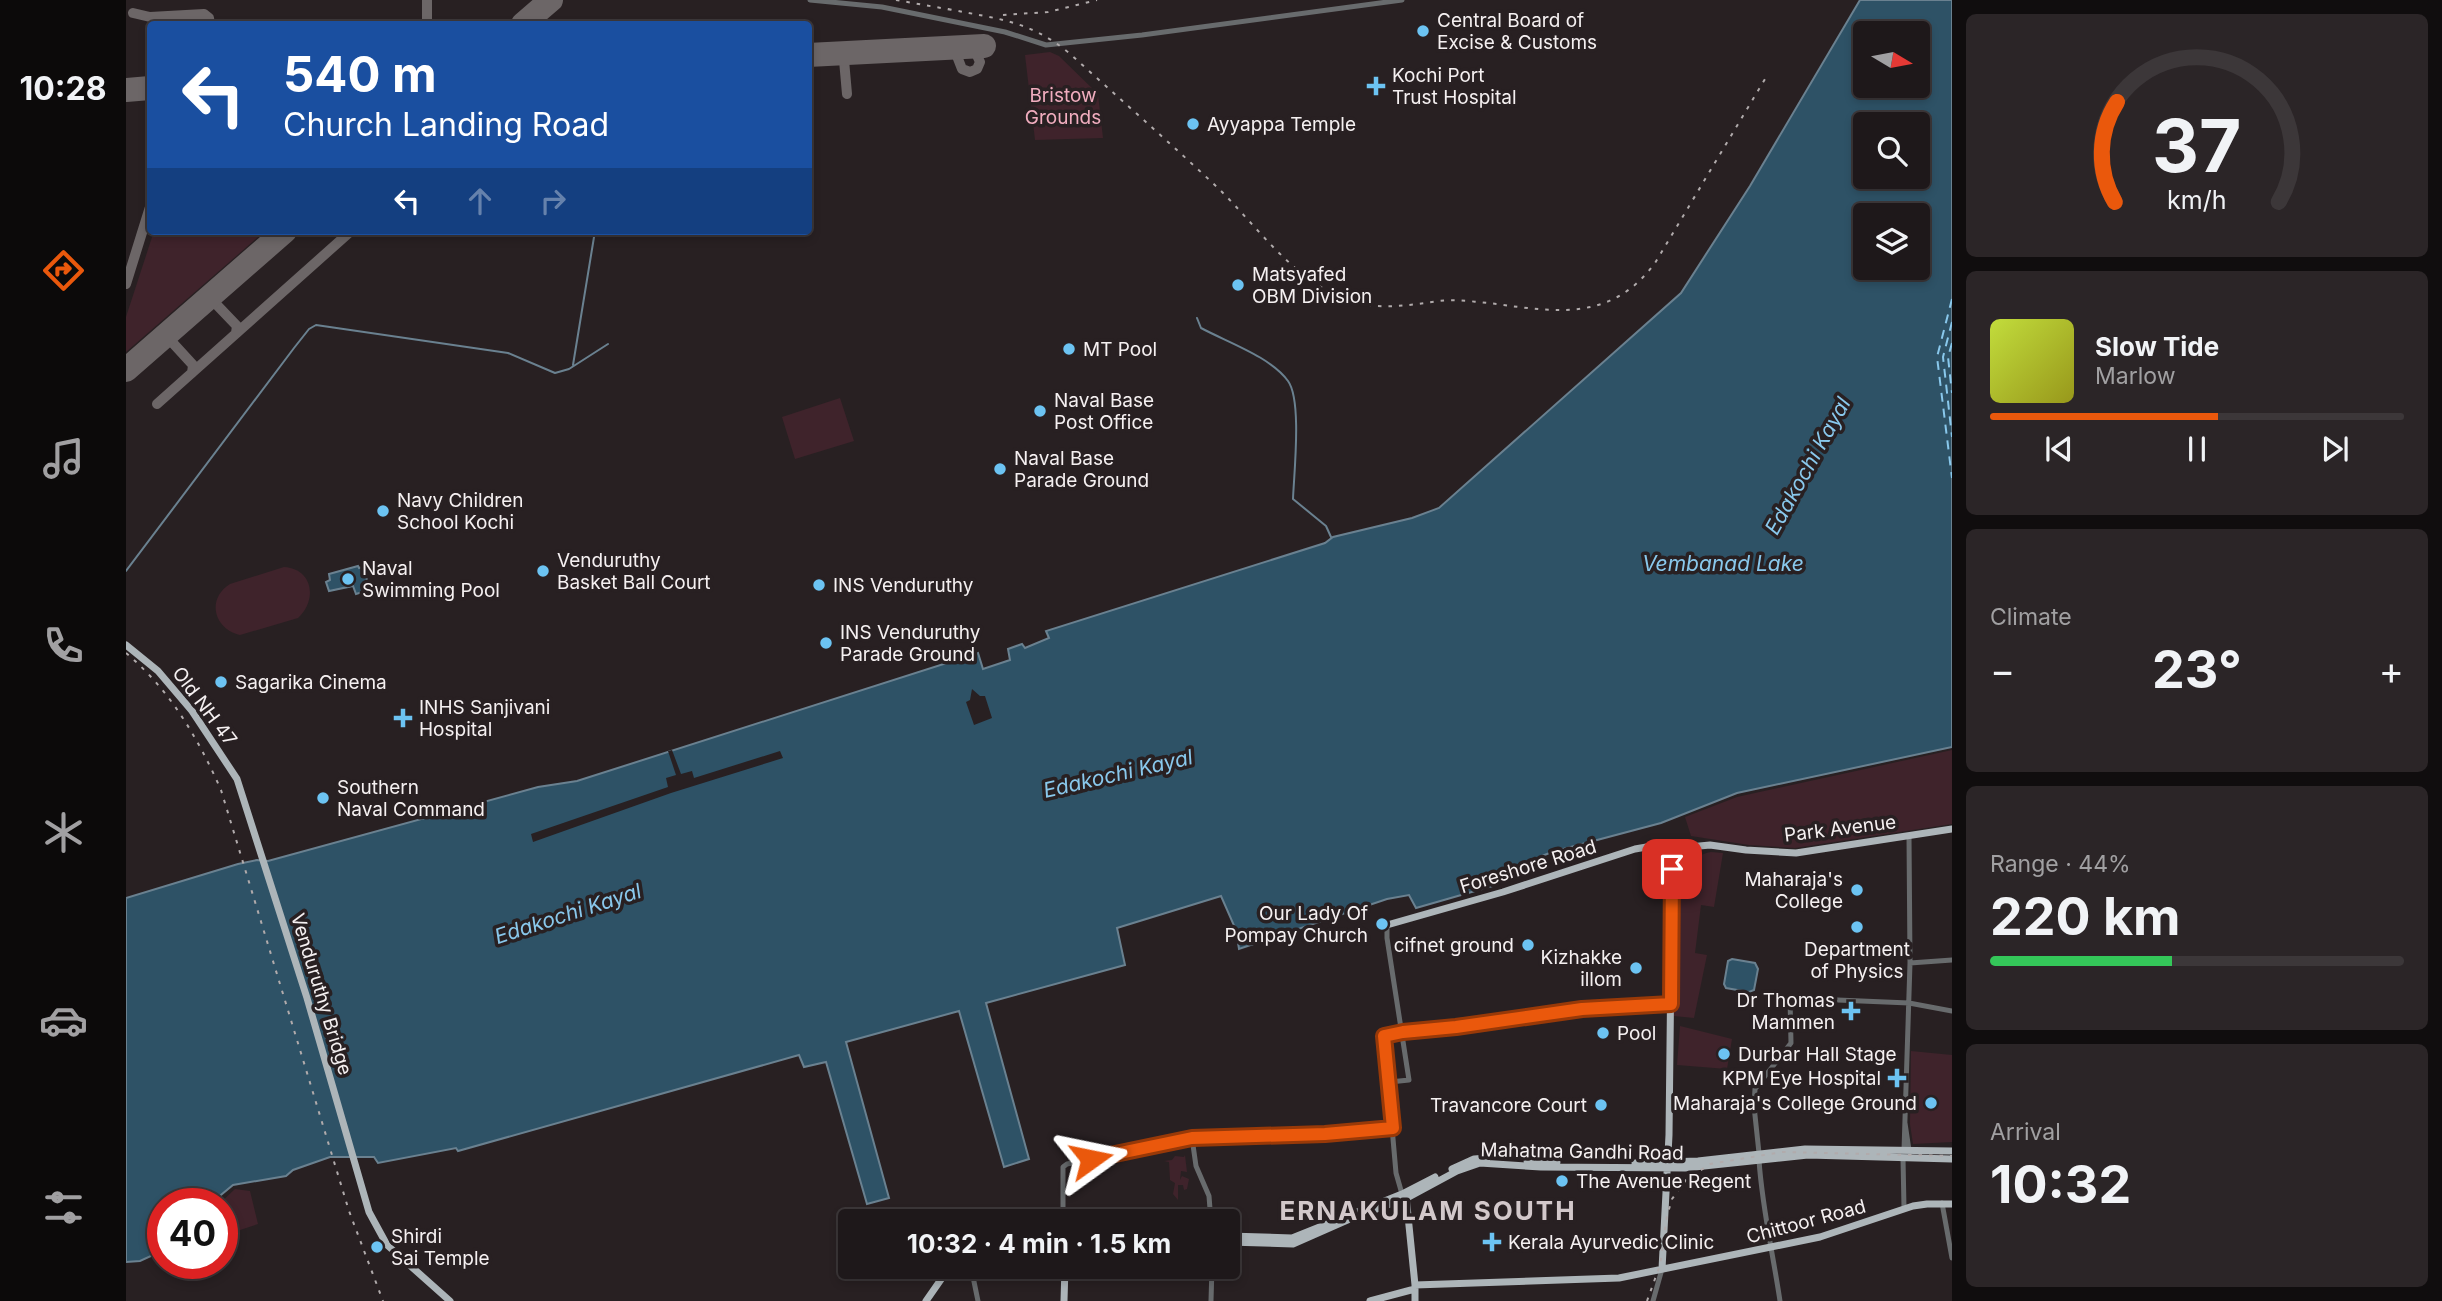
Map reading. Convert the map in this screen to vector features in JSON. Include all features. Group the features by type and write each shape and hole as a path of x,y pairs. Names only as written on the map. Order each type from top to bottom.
{"main road":[{"name":"Old NH 47","path":"126,645 158,671 192,711 233,770 243,798"},
{"name":"Venduruthy Bridge","path":"243,798 307,998 365,1201 387,1245 448,1301"},
{"name":"Park Avenue","path":"1680,849 1687,853 1689,847 1710,845 1796,853 1952,829"},
{"name":"Foreshore Road","path":"1387,925 1503,892 1635,849 1664,844 1680,849"},
{"path":"1662,1269 1668,1165 1672,869 1680,849"},
{"name":"Mahatma Gandhi Road","path":"1240,1242 1293,1244 1403,1194 1480,1163 1668,1165 1805,1149 1952,1159"},
{"name":"Mahatma Gandhi Road","path":"1906,1154 1952,1151"},
{"path":"1403,1194 1413,1301"},
{"name":"Mahatma Gandhi Road","path":"1240,1236 1292,1238 1354,1211 1403,1194"},
{"name":"Chittoor Road","path":"1370,1301 1413,1288 1619,1278 1820,1237 1904,1209 1952,1204"},
{"path":"923,1301 940,1279"},
{"path":"1064,1301 1065,1279"}],"street":[{"path":"810,0 893,9 1005,32 1046,45 1142,35 1402,0"},
{"path":"1904,1209 1910,963 1909,836"},
{"path":"1387,925 1389,956 1409,1080 1390,1082"},
{"path":"1910,963 1952,960"},
{"path":"1780,1301 1762,1198 1754,1106 1755,1088 1791,1043 1790,998 1909,1003 1952,1011"},
{"path":"1403,1194 1396,1173 1384,1036 1582,1009 1671,1004"},
{"path":"1063,1209 1063,1172 1066,1164 1192,1138 1325,1134 1393,1128"},
{"path":"1192,1138 1196,1166 1209,1196 1210,1209"},
{"path":"1942,1203 1952,1258"},
{"path":"1653,1301 1662,1269"},
{"path":"973,1279 978,1301"},
{"path":"1212,1279 1212,1301"}],"green space":[{"name":"Bristow Grounds","path":"1050,52 1059,56 1098,94 1103,138 1035,140 1025,55"},
{"path":"153,235 260,235 126,352 126,317"},
{"path":"840,398 854,441 795,459 782,417"},
{"path":"284,567 302,573 309,587 308,603 298,618 240,635 224,627 216,613 218,597 222,590 230,584"},
{"path":"1952,750 1952,824 1795,848 1749,845 1691,836 1685,817 1737,797"},
{"path":"1711,852 1723,853 1714,907 1701,905 1695,953 1707,955 1694,1018 1674,1016 1675,888 1679,874 1687,864 1698,856"},
{"path":"1680,1026 1732,1039 1727,1069 1677,1065"},
{"name":"Maharaja's College Ground","path":"1911,1051 1952,1055 1952,1142 1913,1144 1910,1124"},
{"path":"1185,1155 1187,1172 1181,1171 1180,1180 1182,1176 1189,1179 1187,1189 1184,1190 1183,1185 1178,1185 1178,1200 1173,1194 1175,1183 1170,1180 1169,1162 1164,1161"},
{"path":"238,1189 250,1191 258,1224 238,1231"}],"water":[{"name":"Vembanad Lake","path":"1860,0 1952,0 1952,747 1737,793 1661,823 1552,852 1494,875 1496,885 1416,908 1409,895 1387,899 1239,949 1236,930 1221,896 1117,928 1125,965 986,1003 1029,1159 1004,1167 959,1011 846,1042 889,1198 867,1204 826,1062 804,1067 799,1055 458,1151 456,1148 378,1163 374,1157 330,1157 293,1170 286,1176 233,1185 229,1188 147,1188 147,1258 126,1262 126,898 238,864 268,861 538,787 577,781 978,653 983,669 1010,660 1008,649 1022,644 1025,648 1049,638 1046,631 1325,543 1333,537 1412,518 1439,508 1681,293 1750,186"},
{"name":"Naval Swimming Pool","path":"358,566 364,567 369,590 356,594 353,586 329,591 326,582 330,580 329,574"},
{"path":"1732,959 1755,963 1758,969 1754,990 1749,992 1726,988 1724,984 1728,961"}],"pier":[{"path":"972,689 980,696 985,696 992,718 974,725 966,702 970,700"},
{"path":"672,750 681,774 692,771 694,778 780,751 783,758 671,793 533,842 531,834 668,787 666,778 676,775 668,751"}],"waterway":[{"path":"573,365 594,235"},
{"path":"1197,318 1201,328 1260,357 1288,381 1295,404 1296,420 1293,499 1326,526 1331,537"},
{"path":"126,571 294,348 309,329 316,325 508,353 555,373 569,369 608,344"}],"ferry route":[{"path":"1952,299 1937,357 1952,478"},
{"path":"1952,322 1943,357 1952,437"},
{"path":"1952,343 1948,357 1952,393"}],"taxiway":[{"path":"427,0 427,21"},
{"path":"133,13 150,17 204,14 210,21"},
{"path":"950,48 955,51 962,69 970,72 977,69 980,62 975,51 968,47"},
{"path":"839,54 844,60 847,94"},
{"path":"126,284 147,217"},
{"path":"157,404 347,235"},
{"path":"206,300 215,303 237,326 236,333"},
{"path":"162,339 171,341 193,365 192,373"},
{"path":"126,366 136,361"}],"runway":[{"path":"526,21 551,0"},
{"path":"812,55 984,46"},
{"path":"126,90 147,88"},
{"path":"126,370 280,235"}],"railway":[{"path":"896,0 958,11"},
{"path":"1003,15 1048,12 1097,0"},
{"path":"948,9 1012,22 1054,42 1218,188 1297,269 1334,294 1376,306 1453,300 1563,310 1603,303 1621,295 1639,281 1655,263 1768,74"},
{"path":"126,653 156,683 181,716 203,752 221,790 349,1211 383,1301"},
{"path":"1647,1301 1660,1265 1672,1199 1686,1180 1710,1164 1782,1152 1952,1156"}],"place":[{"name":"Central Board of Excise & Customs","path":"1423,31"},
{"name":"Kochi Port Trust Hospital","path":"1376,86"},
{"name":"Ayyappa Temple","path":"1193,124"},
{"name":"Matsyafed OBM Division","path":"1238,285"},
{"name":"MT Pool","path":"1069,349"},
{"name":"Naval Base Post Office","path":"1040,411"},
{"name":"Naval Base Parade Ground","path":"1000,469"},
{"name":"Navy Children School Kochi","path":"383,511"},
{"name":"Venduruthy Basket Ball Court","path":"543,571"},
{"name":"Naval Swimming Pool","path":"348,579"},
{"name":"INS Venduruthy","path":"819,585"},
{"name":"INS Venduruthy Parade Ground","path":"826,643"},
{"name":"Sagarika Cinema","path":"221,682"},
{"name":"INHS Sanjivani Hospital","path":"403,718"},
{"name":"Southern Naval Command","path":"323,798"},
{"name":"Maharaja's College","path":"1857,890"},
{"name":"Our Lady Of Pompay Church","path":"1382,924"},
{"name":"Department of Physics","path":"1857,927"},
{"name":"cifnet ground","path":"1528,945"},
{"name":"Kizhakke illom","path":"1636,968"},
{"name":"Dr Thomas Mammen","path":"1851,1011"},
{"name":"Pool","path":"1603,1033"},
{"name":"Durbar Hall Stage","path":"1724,1054"},
{"name":"KPM Eye Hospital","path":"1897,1078"},
{"name":"Maharaja's College Ground","path":"1931,1103"},
{"name":"Travancore Court","path":"1601,1105"},
{"name":"The Avenue Regent","path":"1562,1181"},
{"name":"Kerala Ayurvedic Clinic","path":"1492,1242"},
{"name":"Shirdi Sai Temple","path":"377,1247"}],"district":[{"name":"ERNAKULAM SOUTH","path":"1428,1211"}],"route":[{"path":"1091,1159 1192,1138 1325,1134 1393,1128 1384,1036 1582,1009 1671,1004 1672,869"}],"water label":[{"name":"Edakochi Kayal","path":"1808,466"},
{"name":"Edakochi Kayal","path":"1118,774"},
{"name":"Edakochi Kayal","path":"568,914"}]}
